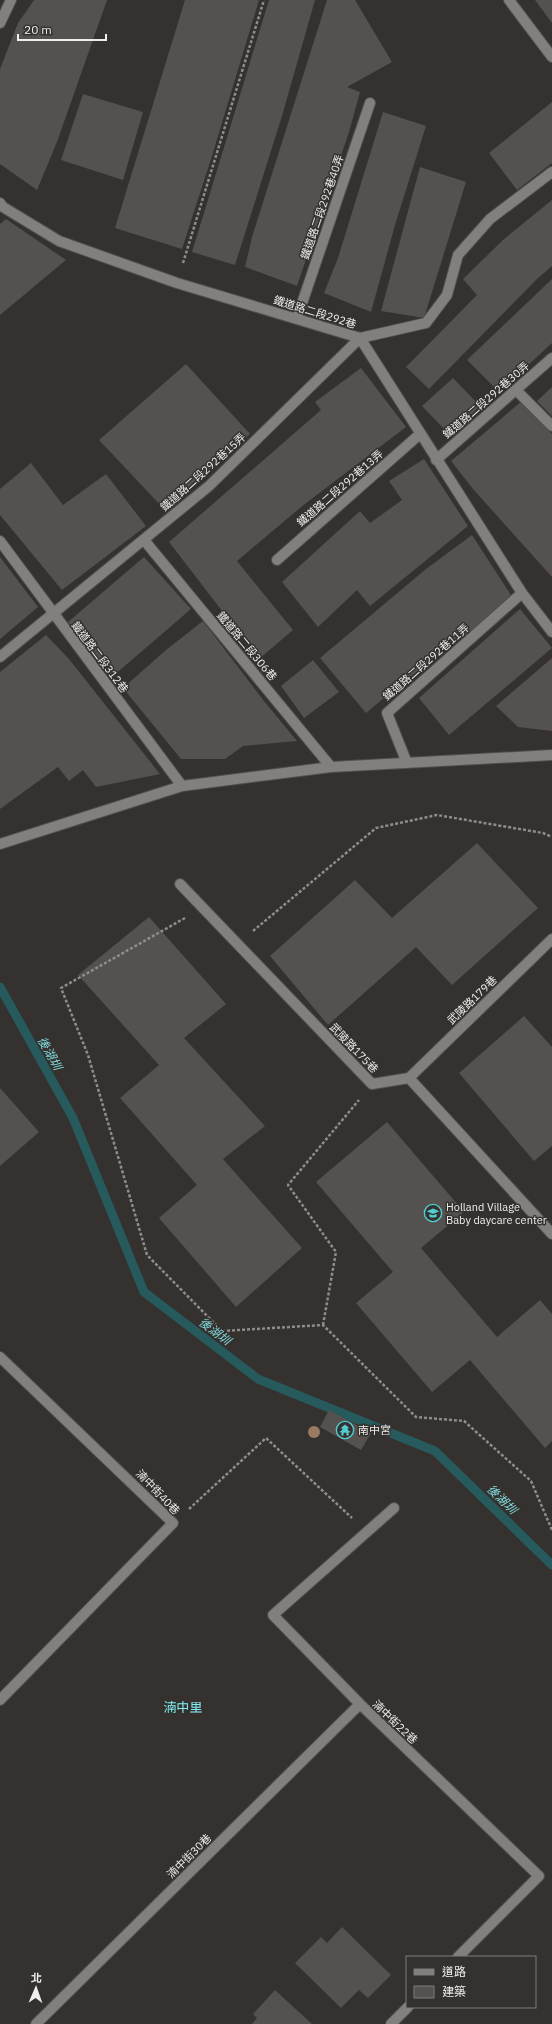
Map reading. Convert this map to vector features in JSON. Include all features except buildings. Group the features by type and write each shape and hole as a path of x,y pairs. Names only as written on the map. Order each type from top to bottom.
{"street":[{"path":"0,23 12,0"},
{"path":"509,0 552,57"},
{"name":"鐵道路二段292巷40弄","path":"297,318 370,103"},
{"path":"360,338 426,323 447,295 458,255 490,219 552,172"},
{"name":"鐵道路二段292巷","path":"1,206 60,241 177,283 360,338 436,460 522,593 552,632"},
{"name":"鐵道路二段292巷15弄","path":"0,657 54,615 209,486 360,338"},
{"name":"鐵道路二段292巷30弄","path":"436,460 552,358"},
{"path":"516,390 552,426"},
{"name":"鐵道路二段292巷13弄","path":"277,560 420,434"},
{"name":"鐵道路二段306巷","path":"144,540 331,767"},
{"name":"鐵道路二段312巷","path":"0,541 182,786"},
{"name":"鐵道路二段292巷11弄","path":"408,763 387,713 522,593"},
{"path":"0,844 182,786 331,767 552,755"},
{"name":"武陵路175巷","path":"180,884 372,1084 409,1078"},
{"name":"武陵路179巷","path":"409,1078 552,939"},
{"path":"409,1078 552,1234"},
{"name":"湳中街40巷","path":"0,1356 174,1523 0,1700"},
{"name":"湳中街22巷","path":"394,1508 273,1615 360,1704 538,1876 459,1956"},
{"name":"湳中街30巷","path":"36,2024 360,1704"},
{"path":"391,2024 407,2008"}],"path":[{"path":"177,283 264,0"},
{"path":"237,944 376,828 437,814 543,833 552,837"},
{"path":"203,908 62,988 88,1054 147,1255 222,1331 323,1325 416,1417 464,1421 531,1480 552,1530"},
{"path":"323,1325 336,1252 288,1185 372,1084"},
{"path":"174,1523 266,1438 367,1532"}],"waterway":[{"name":"後湖圳","path":"0,987 73,1118 144,1292 258,1379 435,1451 552,1565"}],"place":[{"name":"Holland Village Baby daycare center","path":"433,1213"},
{"name":"南中宮","path":"345,1430"}],"district":[{"name":"湳中里","path":"183,1707"}]}
